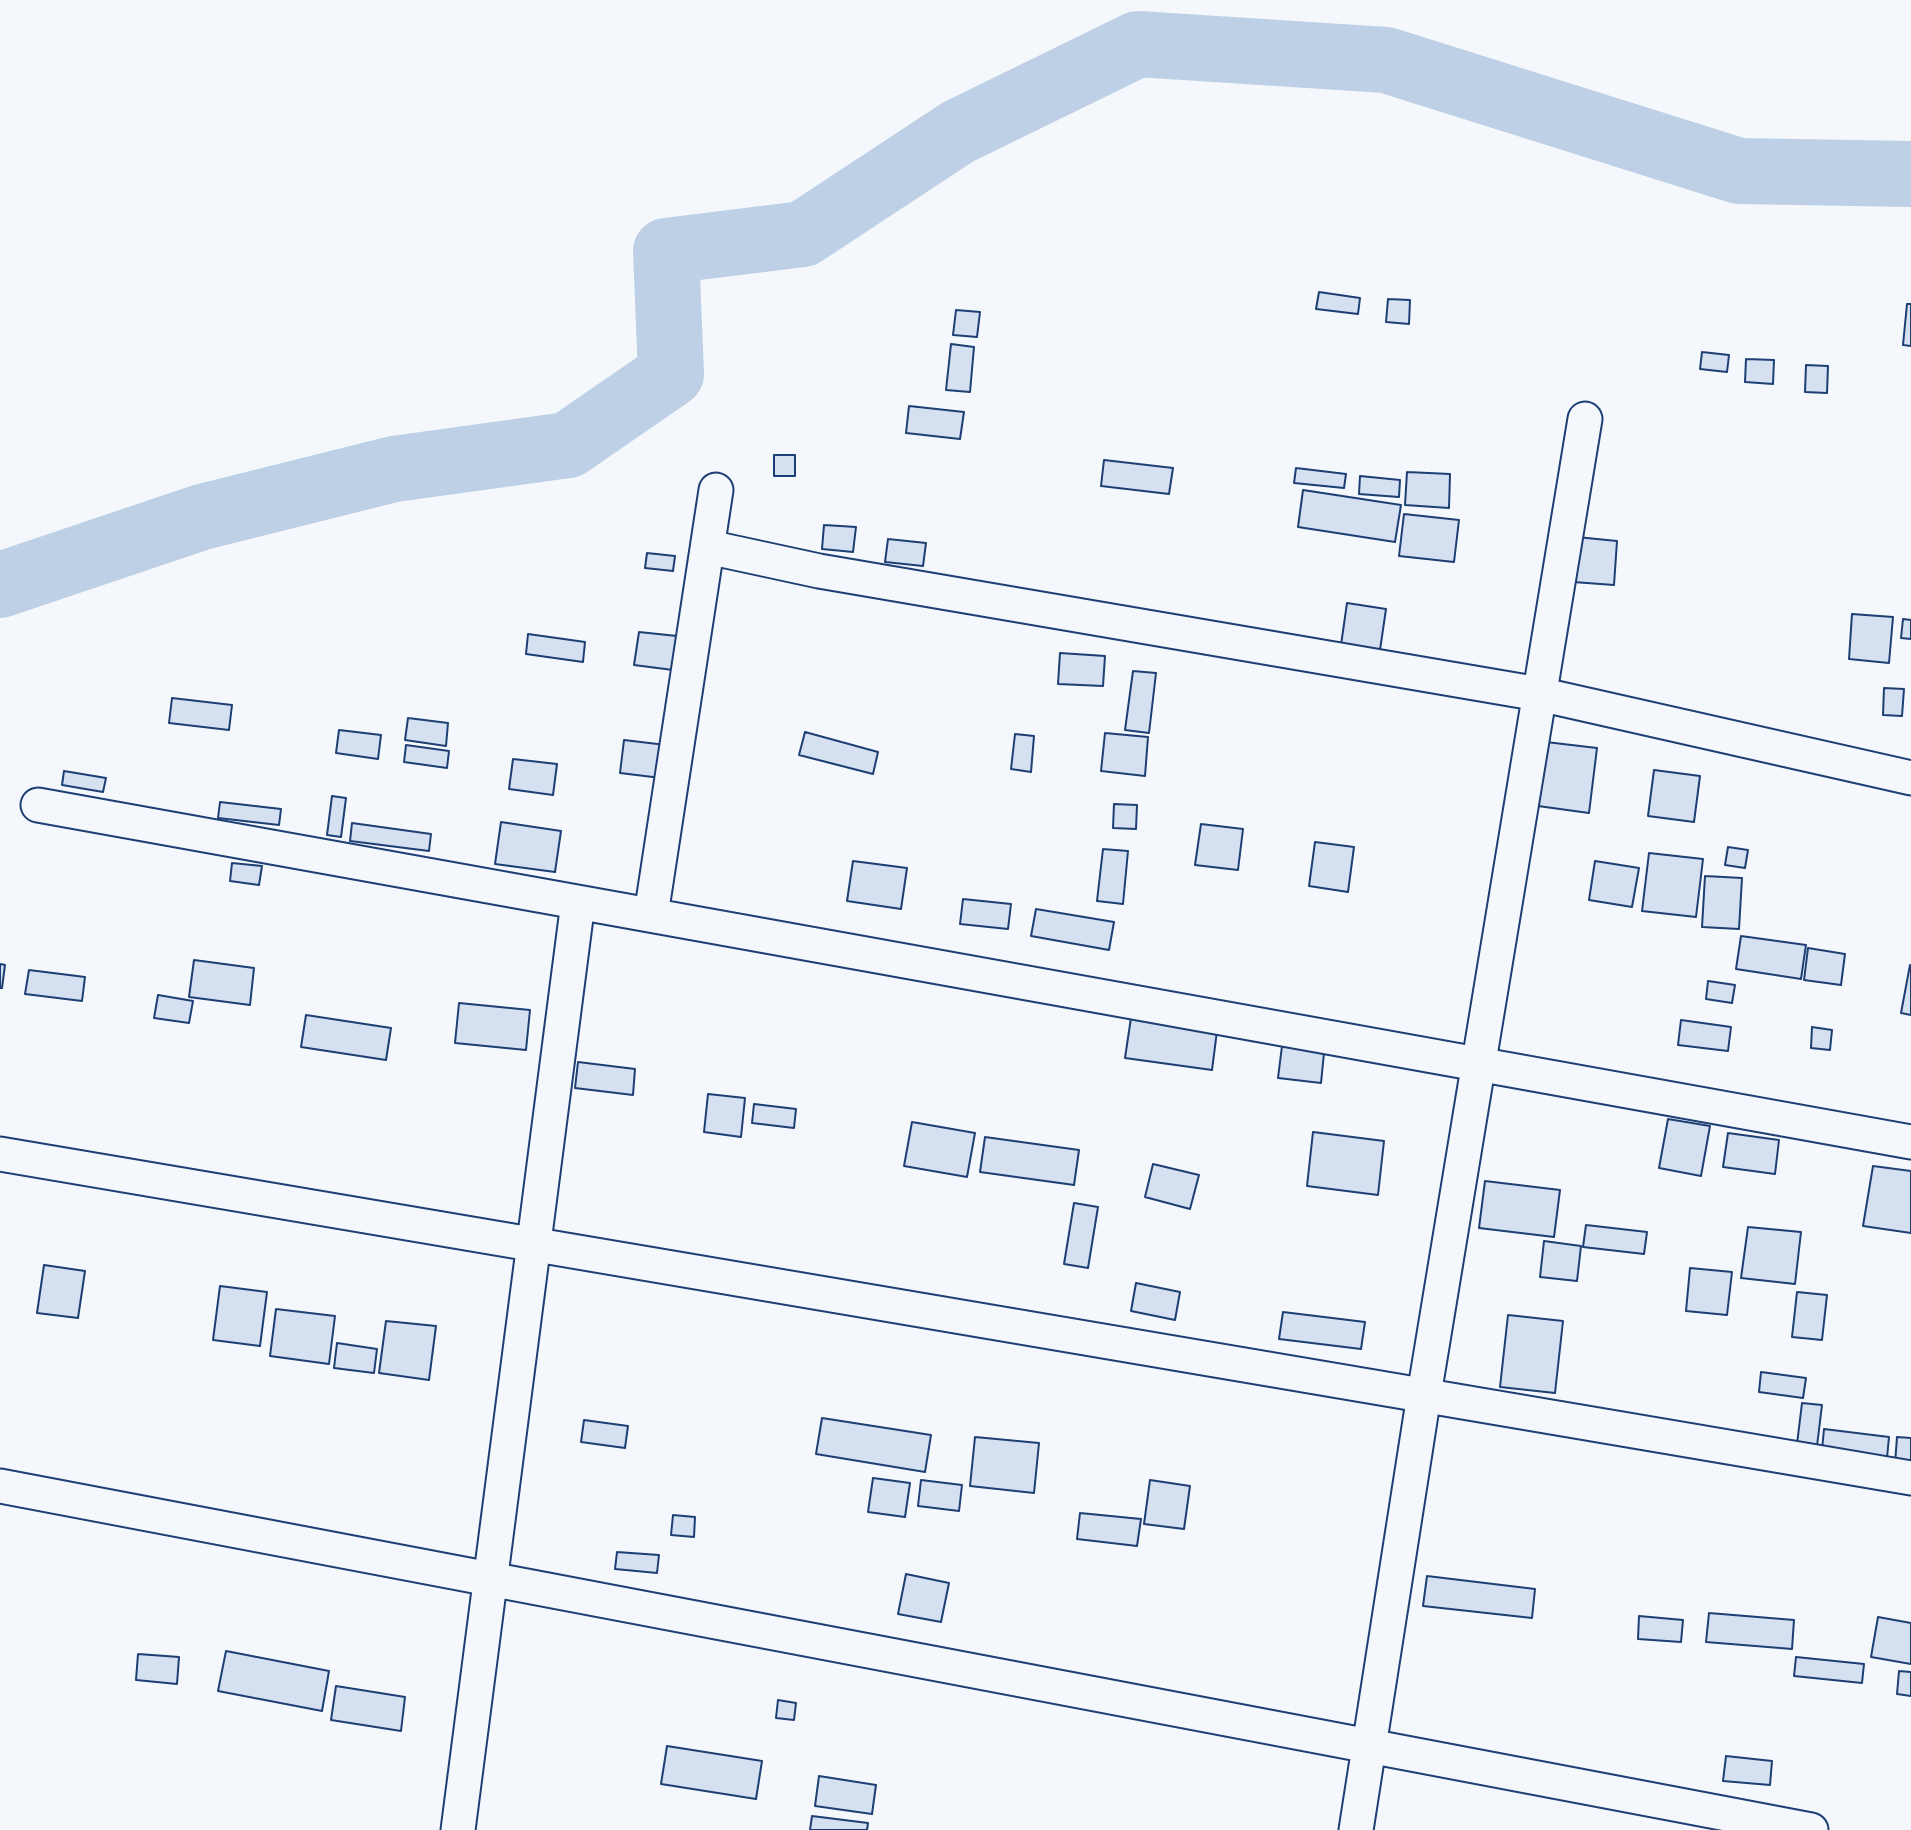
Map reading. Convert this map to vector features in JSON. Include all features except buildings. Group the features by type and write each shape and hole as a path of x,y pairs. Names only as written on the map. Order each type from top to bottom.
{"street":[{"path":"1356,1830 1424,1395 1585,419"},
{"path":"651,915 716,490"},
{"path":"708,547 819,571 1539,695 1911,778"},
{"path":"37,805 1911,1142"},
{"path":"458,1830 578,902"},
{"path":"0,1154 1911,1478"},
{"path":"0,1486 1811,1830"}],"waterway":[{"path":"0,585 202,517 394,469 568,445 671,374 666,251 803,234 958,132 1138,44 1386,60 1739,171 1911,174"}]}
